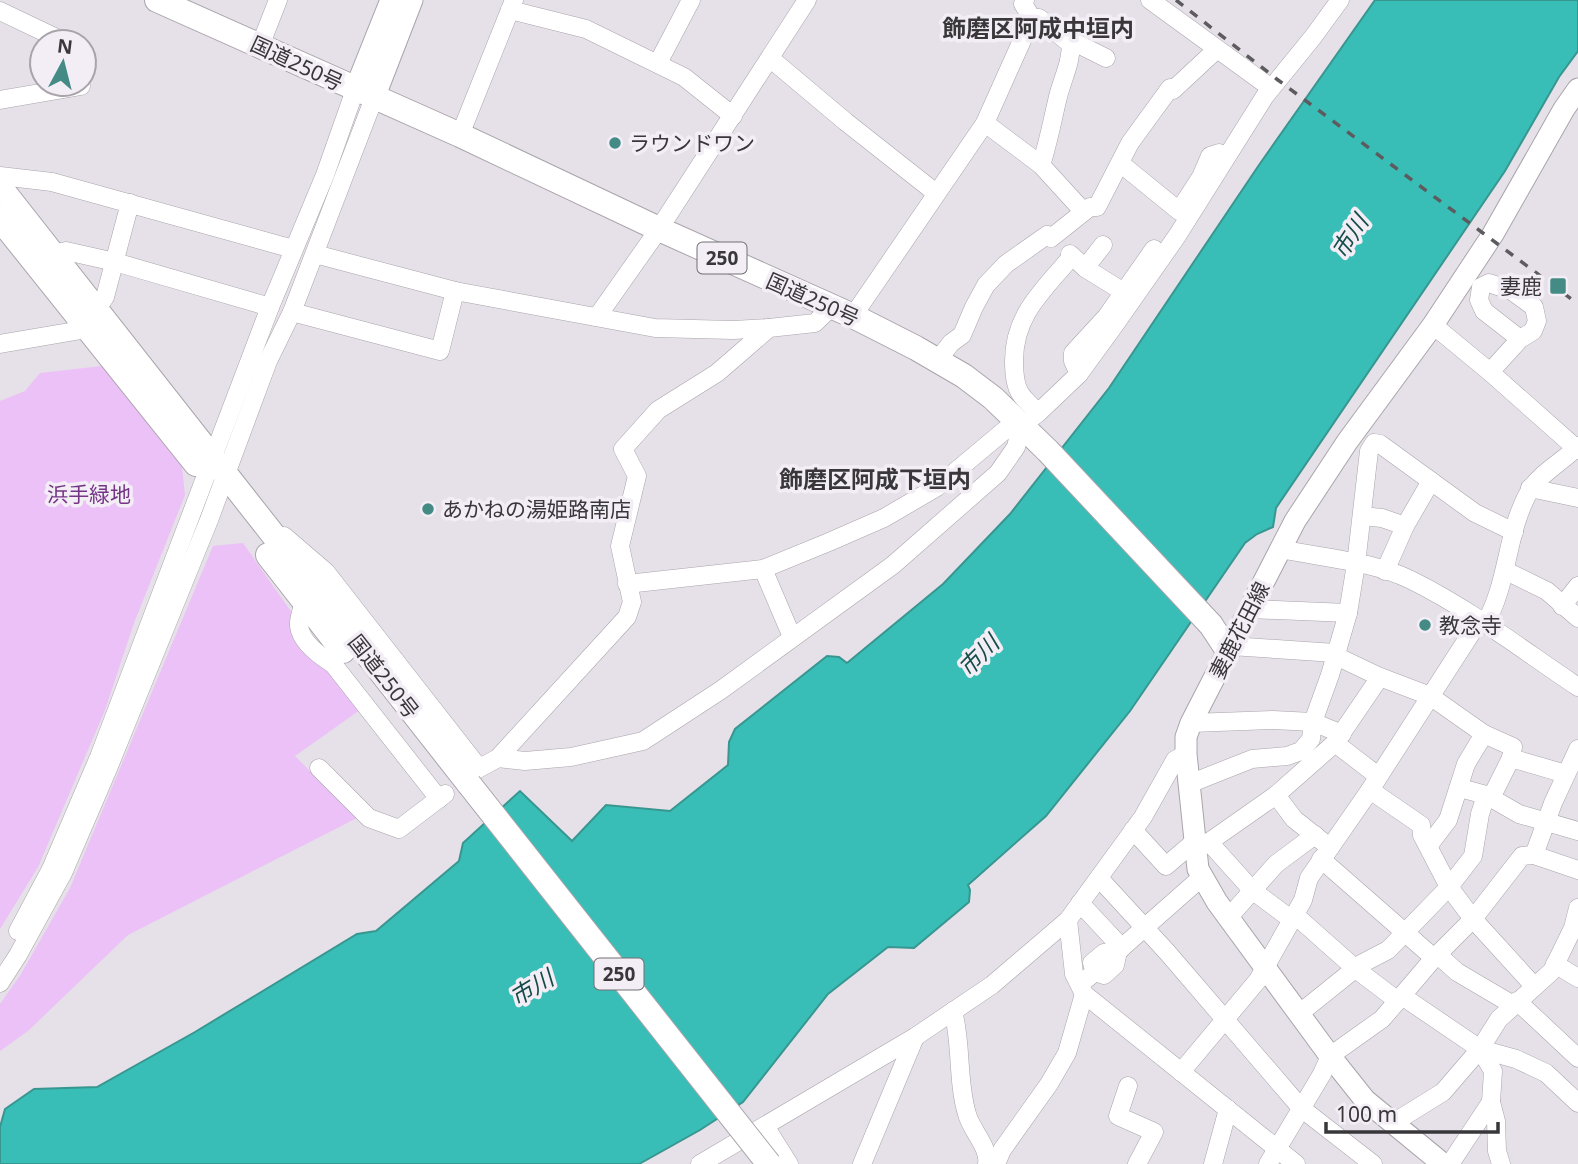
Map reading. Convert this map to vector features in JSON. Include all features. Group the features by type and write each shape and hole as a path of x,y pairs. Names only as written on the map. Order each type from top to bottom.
{"highway":[{"name":"国道250号","path":"157,0 460,135 842,312 938,360 1030,419 1048,451 1211,625 1229,649"},
{"name":"国道250号","path":"0,187 53,254 91,319"},
{"name":"国道250号","path":"0,219 91,319 216,476 304,603 461,784 769,1164"},
{"name":"国道250号","path":"216,476 266,526 750,1164"}],"main road":[{"path":"365,94 391,0"},
{"path":"365,94 412,0"},
{"name":"妻鹿花田線","path":"1438,1162 1365,1100 1330,1056 1202,877 1198,869 1200,844 1189,784 1186,737 1295,522 1347,442 1433,325 1493,234 1578,89"}],"street":[{"path":"260,46 278,0"},
{"path":"657,63 691,0"},
{"path":"597,317 659,229 807,0"},
{"path":"1025,0 1023,4 1032,19"},
{"path":"1150,0 1271,88"},
{"path":"627,584 763,569 884,518 937,486 1005,430 1030,419 1079,374 1177,236 1271,88 1340,0"},
{"path":"460,135 512,5 586,29 657,63 684,77 733,116"},
{"path":"0,10 37,28"},
{"path":"1032,19 1040,18 1071,43 1106,58"},
{"path":"314,254 455,291 656,328 733,330 815,323 842,312 936,192 985,122 1032,19"},
{"path":"1041,165 1051,134 1057,100 1071,61 1071,43"},
{"path":"938,360 951,343 962,335 986,285 1006,264 1047,235 1051,239 1083,211 1097,206 1130,143 1170,88 1173,90 1216,50"},
{"path":"771,59 936,192"},
{"path":"216,476 270,307 293,248 365,94"},
{"path":"0,983 18,955 64,855 216,476 292,312 314,254 365,94"},
{"path":"0,100 28,95"},
{"path":"985,122 1041,165 1083,211"},
{"path":"1079,374 1073,361 1073,353 1107,316 1122,291 1167,232 1210,156 1219,153 1225,158"},
{"path":"1120,163 1180,211"},
{"path":"0,176 52,182 293,248"},
{"path":"0,344 91,319 106,297 130,204"},
{"path":"498,758 525,761 571,758 643,741 721,690 893,565 998,473 1016,447 1030,419 1018,391 1014,370 1014,341 1020,323 1037,297 1076,259 1103,245"},
{"path":"53,254 66,251 116,262 270,307"},
{"path":"1076,259 1122,291"},
{"path":"292,312 440,351 455,291"},
{"path":"1181,1072 1258,980 1303,900 1309,878 1430,696 1494,609 1514,532 1530,488 1577,448 1433,325"},
{"path":"319,768 369,818 399,829 498,758 627,617 632,602 620,546 637,476 623,449 658,410 717,373 769,328"},
{"path":"1490,372 1520,339"},
{"path":"1189,784 1252,759 1287,756 1301,751 1311,739 1313,722 1348,613 1369,451 1374,443 1380,444 1475,513 1514,532"},
{"path":"1385,571 1405,526 1431,481"},
{"path":"1530,488 1578,498"},
{"path":"1362,516 1382,518 1405,526"},
{"path":"1280,549 1356,564 1410,580 1482,623 1578,687"},
{"path":"763,569 792,637"},
{"path":"1506,570 1547,591 1578,618"},
{"path":"1562,606 1578,586"},
{"path":"1250,609 1348,613"},
{"path":"1229,649 1336,655 1380,677 1430,696 1484,734 1513,747 1511,758 1480,814 1473,856 1449,887 1388,950 1361,964 1357,970 1343,977 1300,1013"},
{"path":"1133,830 1166,866 1276,795 1338,739 1380,677"},
{"path":"1191,723 1273,720 1313,722 1338,739 1374,783 1421,825 1422,835 1449,887 1473,919 1534,986"},
{"path":"1429,845 1448,820 1466,764 1484,734"},
{"path":"1534,855 1546,820 1578,749"},
{"path":"1297,751 1308,766"},
{"path":"700,1164 722,1159 765,1126 915,1037 992,985 1068,920 1133,830 1175,760 1186,754"},
{"path":"1511,758 1566,774"},
{"path":"1460,788 1489,796 1520,814 1578,831"},
{"path":"1276,795 1294,819 1315,835 1325,853 1404,932 1457,972 1515,1003 1578,1058"},
{"path":"1229,917 1276,864 1315,835"},
{"path":"1200,844 1252,890 1293,918 1357,970 1480,1049 1516,1059 1546,1073 1577,1096"},
{"path":"0,961 64,855"},
{"path":"1268,1164 1330,1056 1382,1018 1436,956 1473,919 1522,856 1534,855 1578,870"},
{"path":"996,1164 1002,1150 1044,1093 1067,1053 1082,989 1095,972 1104,975 1115,965 1120,949 1202,877"},
{"path":"1099,878 1301,1108 1373,1164"},
{"path":"1080,903 1120,949"},
{"path":"1393,1124 1443,1092 1480,1049 1499,1019 1552,971 1573,928 1578,908"},
{"path":"1068,920 1074,974 1082,989 1296,1164"},
{"path":"1555,964 1578,978"},
{"path":"953,1011 959,1040 963,1099 968,1117 988,1156 987,1164"},
{"path":"862,1164 915,1037"},
{"path":"1480,1049 1493,1071 1491,1102 1501,1164"},
{"path":"1128,1086 1118,1116 1154,1132 1137,1164"},
{"path":"1438,1162 1491,1102"},
{"path":"1213,1164 1228,1109"},
{"path":"765,1126 789,1164"}],"green space":[{"name":"浜手緑地","path":"102,366 182,467 185,495 134,623 105,710 38,867 0,929 0,401 25,391 40,373"},
{"path":"243,543 360,710 295,756 357,818 128,935 28,1031 0,1051 0,1004 21,974 70,888 213,546"}],"water":[{"name":"市川","path":"1375,0 1578,0 1578,51 1559,77 1505,171 1276,508 1273,527 1245,543 1130,711 1046,816 968,885 969,902 914,948 888,947 828,994 743,1102 639,1164 0,1164 0,1127 5,1109 34,1089 97,1087 195,1032 357,934 376,931 459,861 463,843 520,791 572,841 606,805 670,811 728,765 729,742 735,729 827,656 839,657 847,663 943,584 1010,514 1109,388 1259,165"}],"railway":[{"path":"1176,0 1278,80 1578,304"}],"place":[{"name":"ラウンドワン","path":"615,143"},
{"name":"妻鹿","path":"1558,286"},
{"name":"あかねの湯姫路南店","path":"428,509"},
{"name":"教念寺","path":"1425,625"}],"district":[{"name":"飾磨区阿成中垣内","path":"1038,27"},
{"name":"飾磨区阿成下垣内","path":"875,478"}]}
